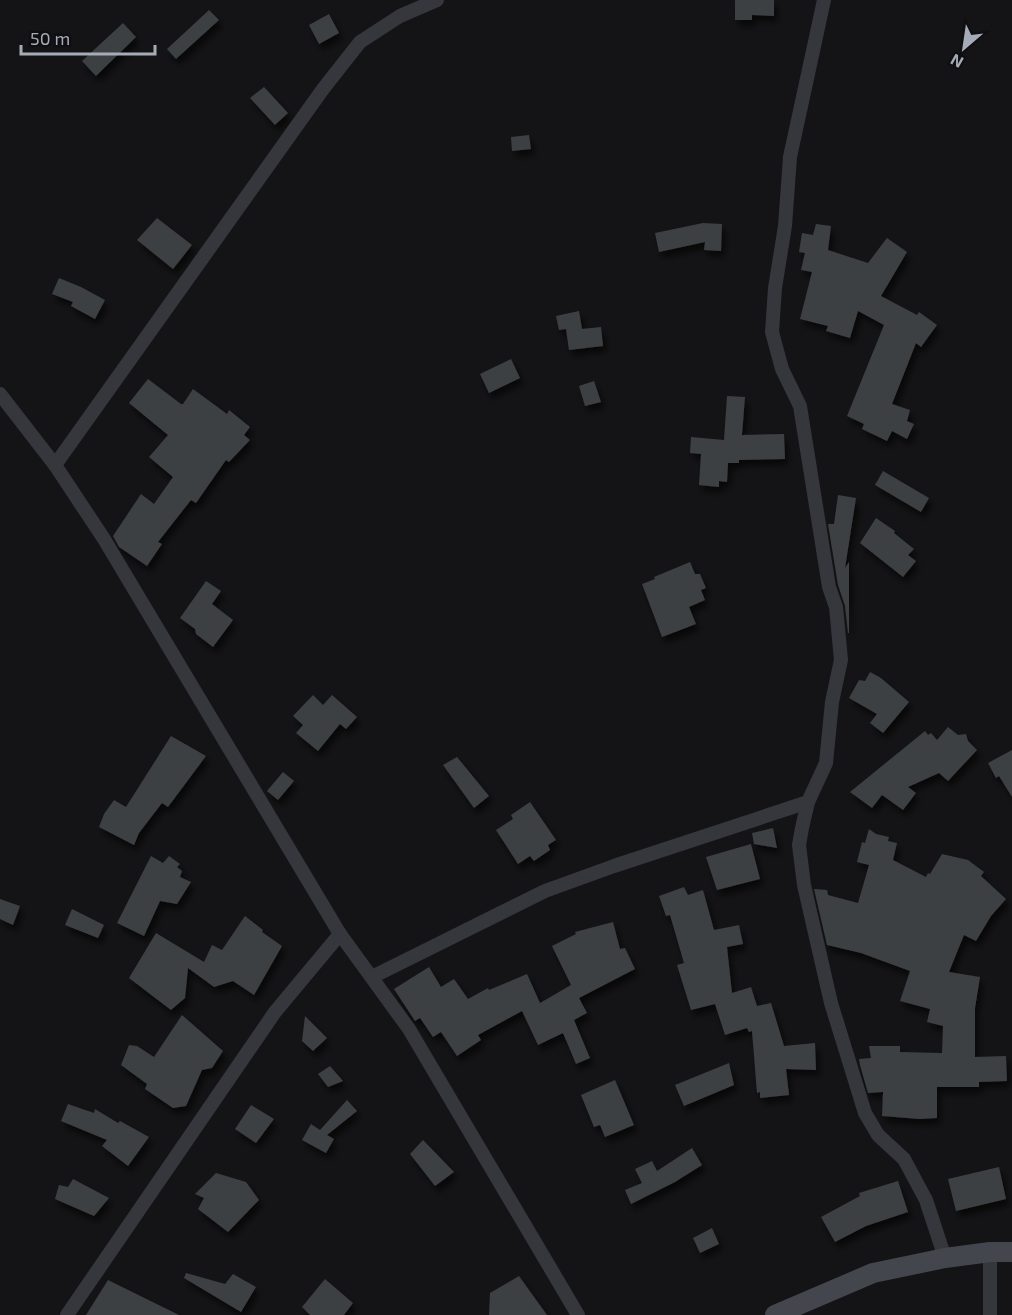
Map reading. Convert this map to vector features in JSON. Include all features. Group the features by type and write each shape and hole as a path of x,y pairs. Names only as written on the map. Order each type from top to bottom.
{"main road":[{"path":"775,1315 873,1273 945,1258 990,1252 1012,1252"}],"street":[{"path":"55,465 323,89 360,42 400,16 437,0"},
{"path":"824,0 790,157 785,226 775,288 772,332 782,369 800,406 829,587 836,608 841,660 832,702 826,763 808,802 799,845 804,885 831,1003 865,1113 878,1135 904,1159 926,1200 945,1258"},
{"path":"0,394 55,465 104,539 340,934 409,1029 578,1315"},
{"path":"372,977 545,891 808,802"},
{"path":"67,1315 275,1012 340,934"},
{"path":"990,1252 990,1315"}],"building":[{"path":"735,0 774,0 774,16 752,15 752,20 735,20"},
{"path":"209,10 219,20 176,59 167,49"},
{"path":"329,14 339,33 319,44 309,25"},
{"path":"123,23 136,37 96,76 82,61"},
{"path":"264,87 288,113 275,125 250,98"},
{"path":"529,135 531,149 512,151 511,137"},
{"path":"157,218 192,245 173,269 137,240"},
{"path":"703,223 722,224 721,251 704,250 705,242 659,252 655,233"},
{"path":"816,224 831,226 828,250 868,263 887,238 907,252 881,296 917,315 919,312 937,325 921,347 916,343 892,404 910,410 907,421 914,424 907,439 892,431 887,441 862,429 864,424 847,416 884,325 858,311 850,338 826,331 828,326 800,319 812,272 801,270 805,253 799,252 802,233 813,235"},
{"path":"59,278 105,300 95,319 71,306 73,302 52,294"},
{"path":"579,311 582,329 601,327 603,346 569,350 566,329 559,330 556,316"},
{"path":"511,359 520,378 489,393 480,374"},
{"path":"148,379 181,404 193,389 227,414 229,410 250,427 244,435 250,440 229,462 226,460 196,503 191,500 158,542 162,544 147,566 119,547 113,536 141,494 154,504 173,477 149,457 168,435 129,403"},
{"path":"594,381 601,402 585,406 579,386"},
{"path":"727,396 745,397 742,435 784,434 785,459 739,460 739,463 728,463 727,482 719,481 719,487 699,485 701,454 690,453 691,437 724,440"},
{"path":"883,471 929,498 921,512 875,485"},
{"path":"838,495 856,498 845,568 849,562 849,633 828,524 834,524"},
{"path":"876,518 895,531 894,533 914,549 908,555 916,561 903,577 860,543"},
{"path":"690,562 695,574 700,574 706,588 701,590 705,600 689,607 696,624 662,637 642,584"},
{"path":"206,581 221,591 212,604 233,620 213,647 180,618"},
{"path":"870,672 881,678 909,702 883,733 870,723 877,714 849,698 859,680 865,681"},
{"path":"313,695 323,705 332,695 357,717 346,729 340,724 318,751 296,733 303,725 293,716"},
{"path":"948,727 958,735 966,734 968,741 977,750 948,781 939,773 908,787 916,793 903,810 882,795 872,808 850,792 925,731 928,735 931,733 937,740"},
{"path":"171,736 206,756 168,807 162,803 139,833 134,845 99,827 104,814 114,800 126,807"},
{"path":"1012,750 1012,797 999,776 996,778 988,763"},
{"path":"457,757 489,796 474,808 443,765"},
{"path":"283,772 294,781 278,800 267,791"},
{"path":"530,802 556,840 548,845 550,850 534,861 530,856 518,864 496,830 513,819 511,815"},
{"path":"773,828 777,848 754,844 752,833"},
{"path":"869,829 876,834 889,837 888,841 897,843 893,860 926,877 942,854 968,860 984,872 981,876 1006,899 991,916 976,941 964,935 949,972 980,977 975,1008 975,1057 1006,1056 1007,1081 979,1082 979,1087 937,1087 937,1118 882,1116 883,1092 868,1093 860,1065 859,1059 871,1058 869,1046 900,1046 900,1052 942,1053 943,1026 927,1022 930,1009 900,1001 910,971 861,953 827,945 814,889 827,890 828,895 858,903 869,865 857,862 862,842 865,843"},
{"path":"751,844 760,879 717,890 706,857"},
{"path":"151,856 163,863 169,856 180,864 177,867 182,871 180,877 191,882 177,904 160,901 144,936 117,923"},
{"path":"684,887 688,895 703,890 714,930 739,925 743,944 727,947 732,993 751,987 757,1006 771,1003 784,1046 815,1043 816,1070 786,1069 789,1095 760,1098 760,1092 757,1093 752,1031 749,1032 747,1028 725,1035 715,1004 691,1010 677,965 684,963 670,915 666,916 659,896"},
{"path":"0,899 20,906 13,925 0,919"},
{"path":"72,909 104,925 98,938 65,925"},
{"path":"245,916 282,946 254,995 233,981 214,987 188,968 185,998 171,1010 129,978 156,933 204,962 212,945 222,950"},
{"path":"613,922 620,949 625,948 635,969 579,998 587,1013 574,1020 590,1058 576,1064 563,1033 538,1045 522,1011 478,1035 481,1040 457,1056 441,1032 433,1037 420,1018 415,1021 394,989 429,967 441,987 454,979 468,999 488,988 489,990 527,974 540,1003 571,985 552,946 576,934 575,932"},
{"path":"182,1015 223,1051 212,1068 202,1070 186,1106 173,1108 145,1089 147,1084 121,1065 129,1045 137,1046 154,1057"},
{"path":"305,1016 327,1038 313,1051 302,1041"},
{"path":"729,1063 734,1085 684,1106 675,1085"},
{"path":"330,1066 343,1081 328,1087 318,1074"},
{"path":"615,1080 634,1125 605,1137 600,1125 594,1127 581,1095"},
{"path":"347,1100 357,1111 327,1135 334,1139 326,1153 302,1140 311,1124 320,1130"},
{"path":"68,1104 94,1113 95,1109 118,1123 120,1121 149,1137 128,1166 102,1146 107,1140 61,1121"},
{"path":"251,1105 274,1119 256,1143 235,1129"},
{"path":"423,1140 454,1172 435,1186 410,1154"},
{"path":"692,1148 702,1165 675,1182 631,1204 625,1190 642,1183 635,1169 652,1161 657,1171"},
{"path":"999,1167 1006,1199 956,1211 948,1179"},
{"path":"216,1173 246,1182 259,1200 228,1232 198,1209 204,1198 195,1194"},
{"path":"73,1179 109,1198 94,1216 55,1199 59,1185 68,1187"},
{"path":"898,1181 908,1212 866,1226 835,1242 821,1217 860,1196 859,1193"},
{"path":"712,1228 719,1244 700,1253 693,1238"},
{"path":"186,1273 225,1284 233,1274 256,1287 241,1312 184,1278"},
{"path":"519,1276 547,1315 489,1315 490,1293"},
{"path":"325,1279 353,1303 344,1315 310,1315 302,1307"},
{"path":"108,1280 179,1315 86,1315"}]}
